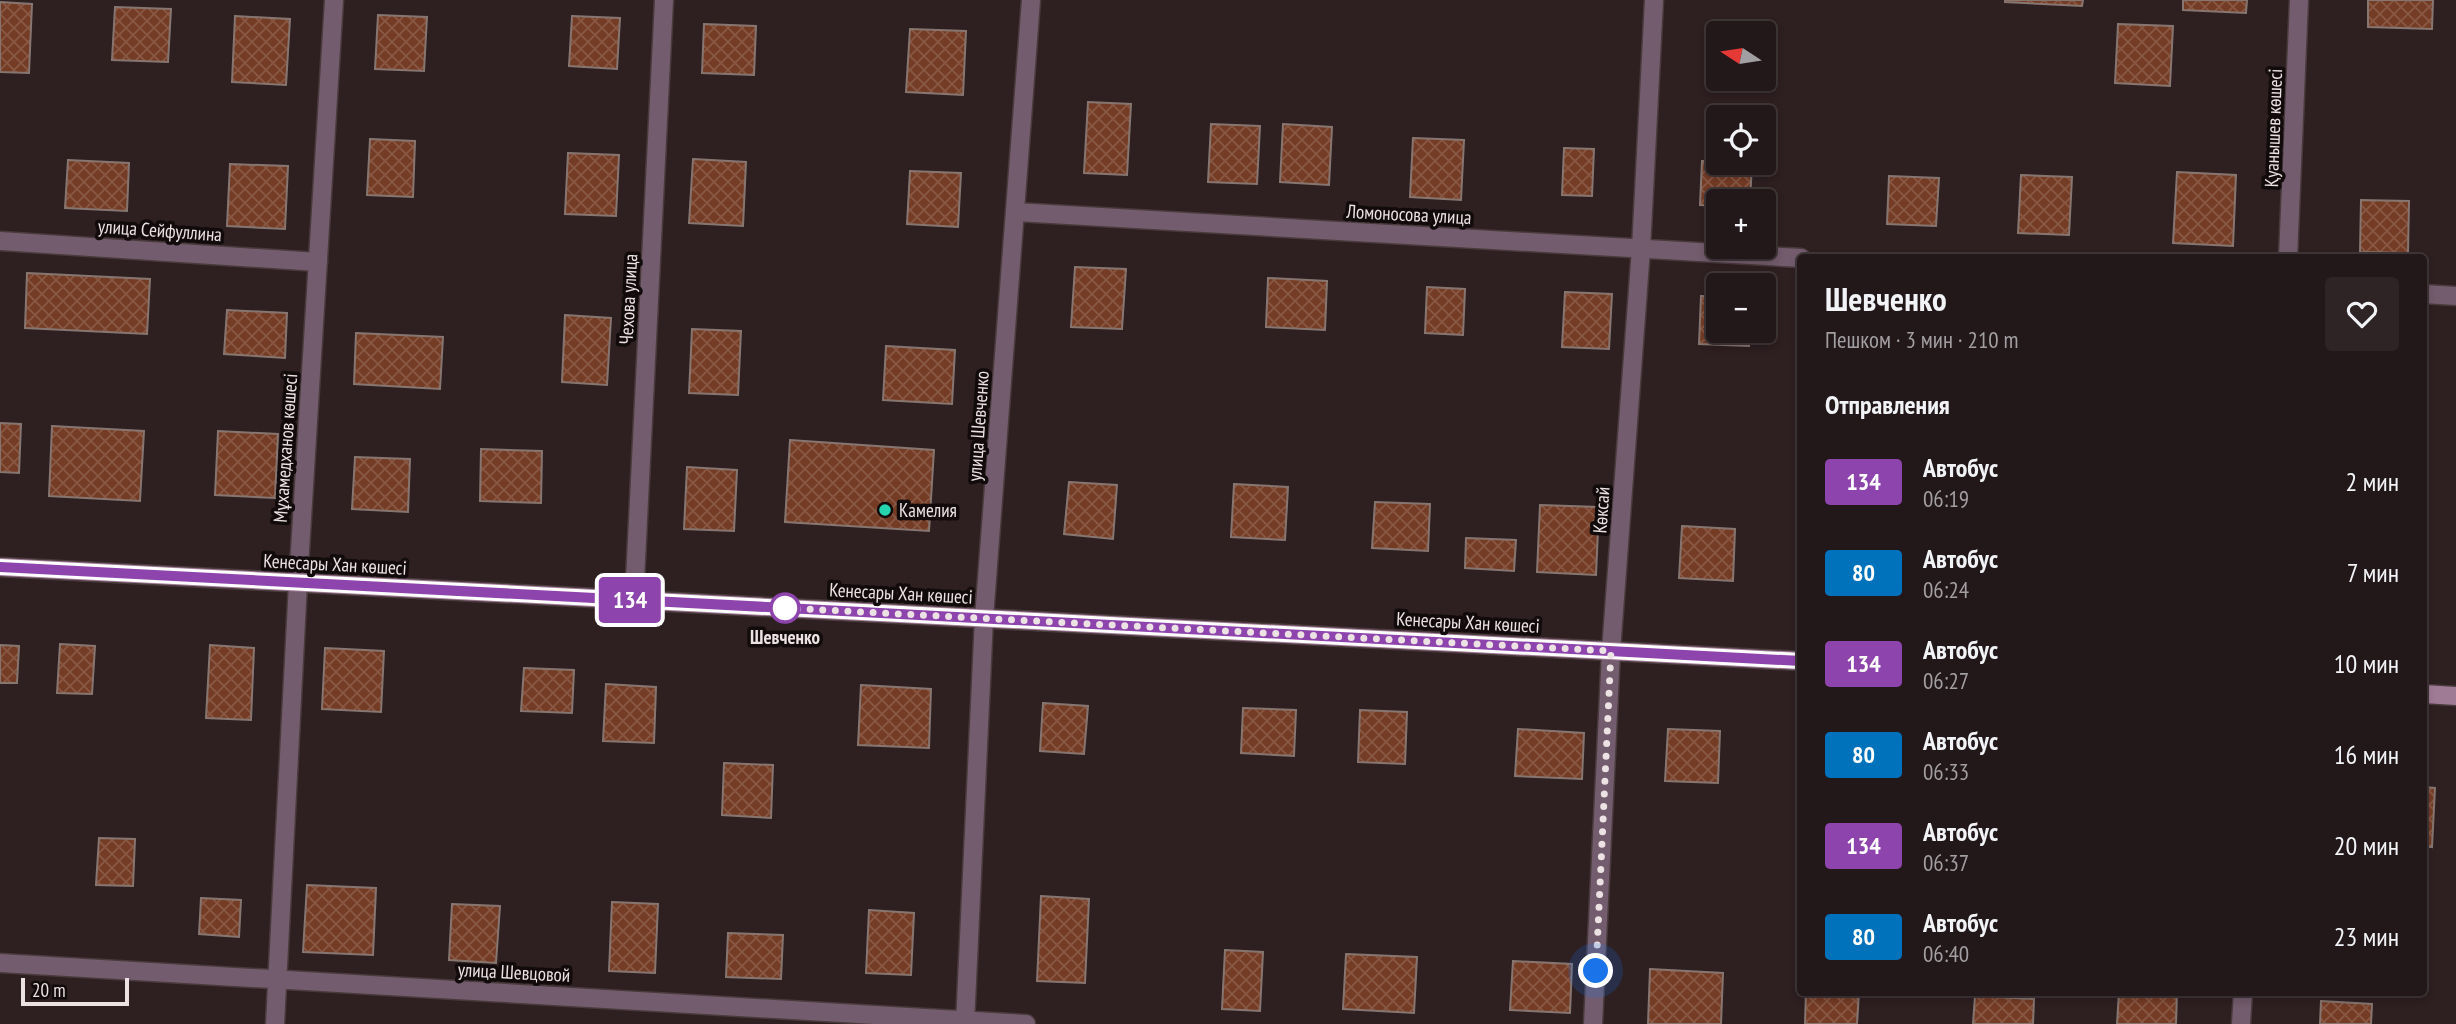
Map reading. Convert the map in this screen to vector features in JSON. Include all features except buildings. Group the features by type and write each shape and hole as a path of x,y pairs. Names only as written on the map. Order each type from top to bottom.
{"main road":[{"name":"Кенесары Хан көшесі","path":"0,567 1797,661"},
{"path":"2427,694 2456,696"}],"street":[{"name":"Мұхамедханов көшесі","path":"275,1024 298,583 334,0"},
{"name":"Чехова улица","path":"634,600 664,0"},
{"name":"улица Шевченко","path":"965,1022 984,618 1031,0"},
{"name":"Көксай","path":"1593,1024 1611,651 1641,249 1654,0"},
{"name":"Қуанышев көшесі","path":"2288,254 2299,0"},
{"name":"Ломоносова улица","path":"1015,212 1797,258"},
{"name":"улица Сейфуллина","path":"0,241 318,262"},
{"path":"2427,294 2456,296"},
{"name":"улица Шевцовой","path":"0,963 1026,1024"},
{"path":"2241,1024 2242,996"}],"bus line":[{"name":"134","path":"0,567 1797,661"}],"place":[{"name":"Камелия","path":"885,510"},
{"name":"Шевченко","path":"785,608"}],"route":[{"path":"785,608 1611,651 1596,971"}]}
